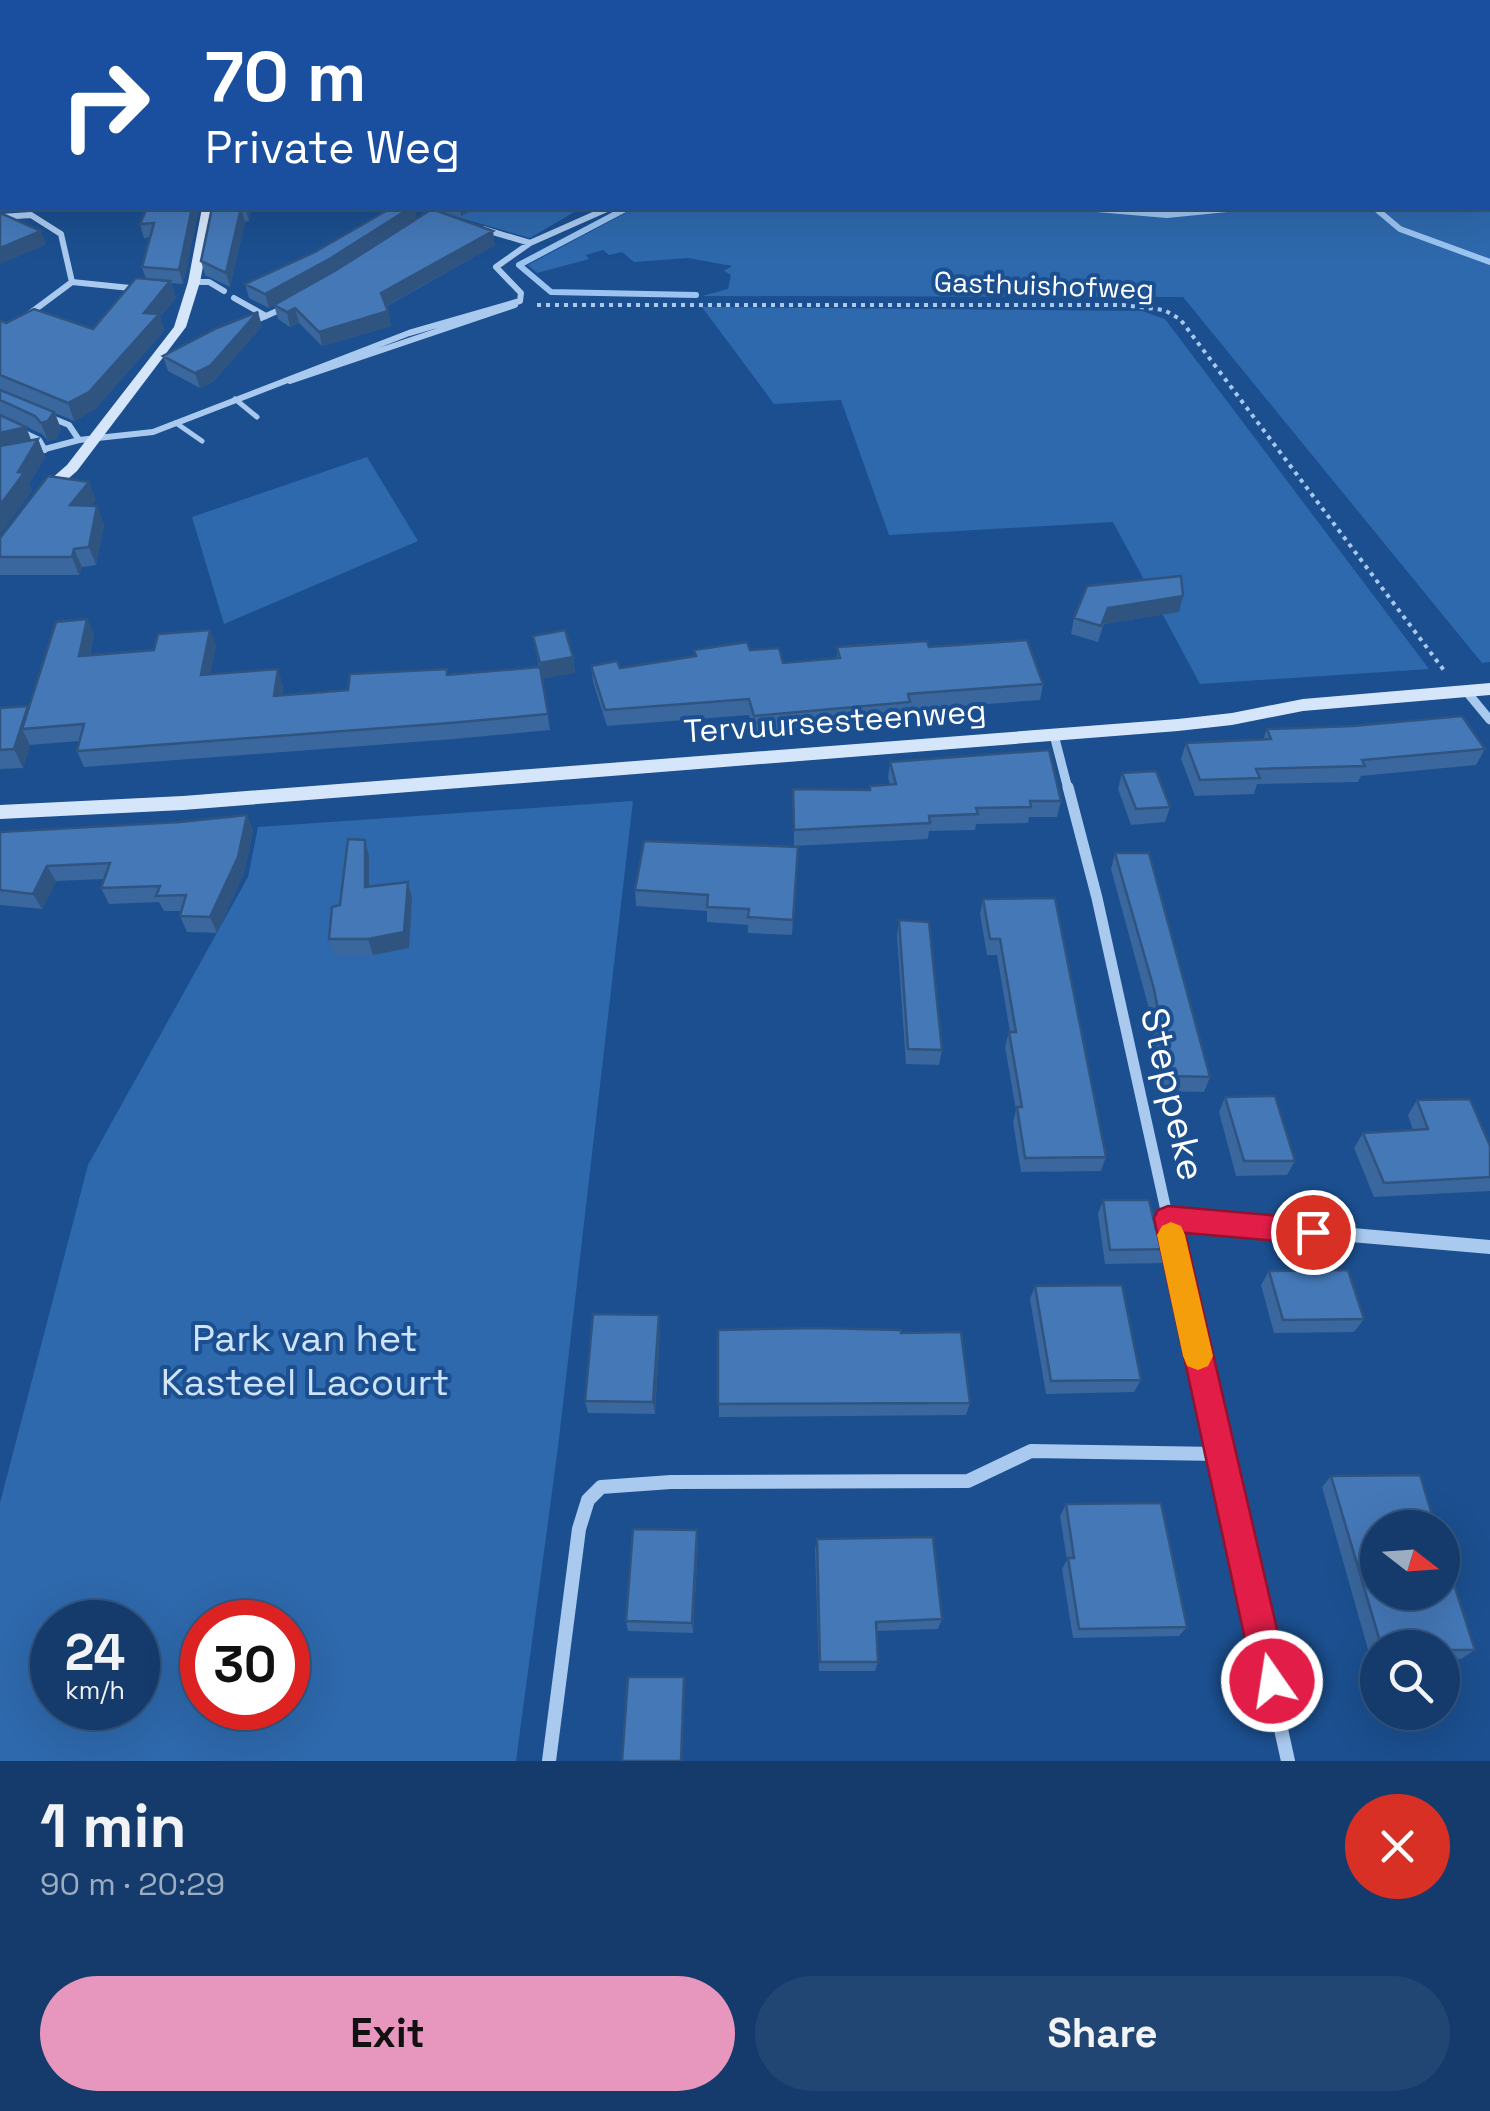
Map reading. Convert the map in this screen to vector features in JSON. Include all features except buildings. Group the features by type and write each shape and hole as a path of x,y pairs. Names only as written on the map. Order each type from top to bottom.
{"main road":[{"path":"30,510 171,350 207,210"},
{"name":"Tervuursesteenweg","path":"0,812 183,803 1054,735 1232,719 1303,704 1490,689"},
{"name":"Tervuursesteenweg","path":"0,825 183,803"}],"street":[{"path":"15,457 80,440 133,437 413,332 520,302 521,294 496,266 530,242 604,210"},
{"path":"0,217 31,215 60,234 64,264 72,282"},
{"path":"472,226 530,242"},
{"path":"10,327 72,282 143,289"},
{"path":"187,288 209,282 224,291"},
{"path":"234,298 266,316"},
{"path":"236,329 298,301"},
{"path":"281,382 354,362 480,315"},
{"path":"413,332 421,339"},
{"path":"346,356 354,362"},
{"path":"34,411 68,424 80,440"},
{"path":"0,421 39,440 45,450"},
{"path":"1466,691 1490,720"},
{"name":"Steppeke","path":"1054,735 1097,898 1288,1761"},
{"path":"1168,1218 1490,1247"},
{"path":"549,1761 579,1528 584,1506 600,1487 671,1482 968,1481 1031,1452 1220,1454"}],"lane":[{"path":"235,399 257,417"},
{"path":"176,423 202,441"}],"path":[{"name":"Gasthuishofweg","path":"520,302 584,306 1123,305 1173,313 1448,675"}],"green space":[{"path":"433,210 578,210 530,238"},
{"path":"631,210 1490,210 1490,662 1482,663 1183,297 702,296 728,289 731,275 724,271 732,266 688,258 634,262 622,252 609,255 603,250 586,255 589,259 537,273 528,265"},
{"path":"702,307 1142,311 1165,319 1429,669 1200,684 1113,522 889,535 841,400 774,404"},
{"path":"367,457 418,541 224,624 192,517"},
{"name":"Park van het Kasteel Lacourt","path":"633,801 558,1447 516,1761 0,1761 0,1503 88,1165 248,877 258,827"}],"waterway":[{"path":"623,210 519,265 551,292 696,295"},
{"path":"1108,210 1167,215 1217,210"},
{"path":"1377,210 1400,229 1490,262"}],"slow traffic":[{"path":"1171,1235 1198,1356"}],"route":[{"path":"1272,1681 1168,1218 1313,1232"}]}
